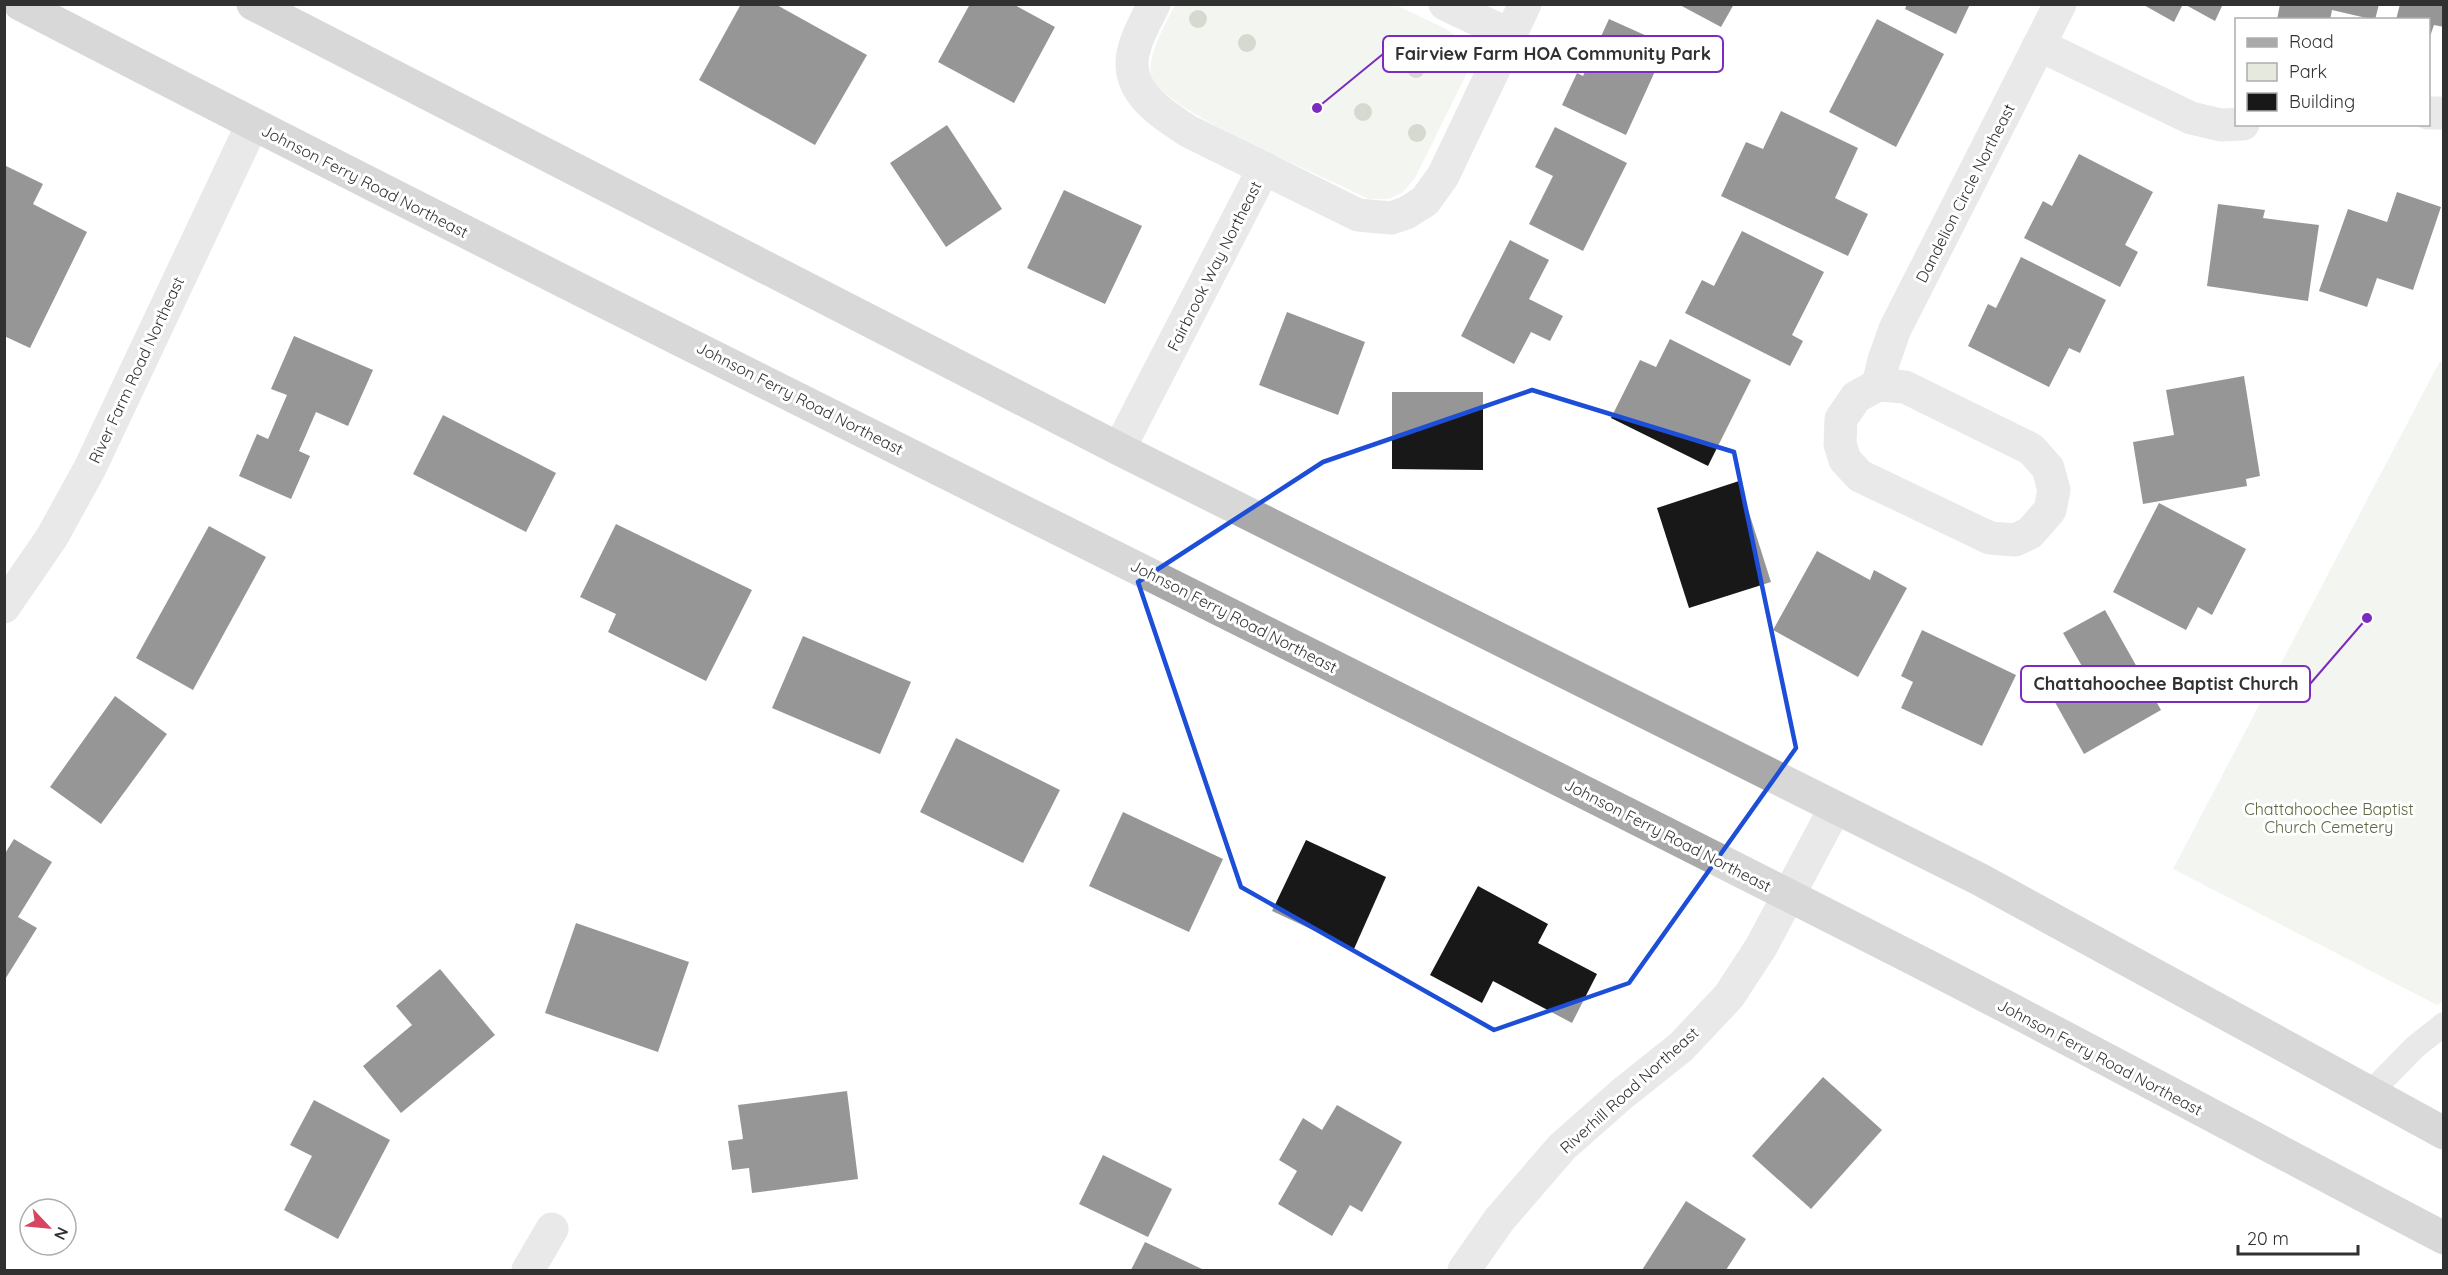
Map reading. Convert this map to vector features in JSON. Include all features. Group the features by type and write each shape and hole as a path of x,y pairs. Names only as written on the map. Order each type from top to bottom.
{"main road":[{"name":"Johnson Ferry Road Northeast","path":"20,4 252,125 1789,895 2444,1238"},
{"path":"253,4 1119,449 1979,879 2444,1133"}],"street":[{"name":"Fairbrook Way Northeast","path":"1119,449 1264,168 1188,131 1162,115 1143,97 1132,74 1135,44 1154,4"},
{"path":"1445,4 1510,36"},
{"path":"1264,168 1358,215 1391,218 1406,213 1425,201 1443,176 1525,4"},
{"name":"Dandelion Circle Northeast","path":"1878,385 1895,329 2061,4"},
{"path":"2039,45 2192,118 2221,125 2235,124"},
{"name":"River Farm Road Northeast","path":"4,607 52,537 90,468 252,125"},
{"path":"1878,385 1905,387 2031,449 2048,468 2054,490 2050,510 2030,534 2015,540 1990,538 1860,476 1845,460 1840,444 1841,419 1856,397 1878,385"},
{"name":"Riverhill Road Northeast","path":"1464,1270 1499,1220 1562,1147 1622,1094 1681,1047 1729,996 1761,947 1835,808"},
{"path":"528,1270 552,1229"}],"lane":[{"path":"2370,1093 2415,1047 2444,1024"}],"highlighted area":[{"path":"1532,390 1734,452 1796,748 1629,983 1494,1030 1241,887 1138,582 1323,462"}],"green space":[{"path":"1175,5 1396,5 1446,29 1458,38 1467,57 1467,73 1415,178 1402,193 1389,199 1368,199 1251,144 1187,109 1165,93 1152,78 1151,61"},
{"name":"Chattahoochee Baptist Church Cemetery","path":"2440,361 2444,363 2444,1001 2437,1005 2173,869"}],"building":[{"path":"741,4 775,4 867,55 815,145 699,80"},
{"path":"970,4 1013,4 1055,27 1014,103 938,62"},
{"path":"1678,4 1734,4 1721,27"},
{"path":"1907,4 1970,4 1956,34 1905,9"},
{"path":"2142,4 2183,4 2174,22"},
{"path":"2184,4 2223,4 2215,21"},
{"path":"2280,4 2379,4 2376,18 2332,10 2330,18 2277,18"},
{"path":"2400,4 2444,4 2444,27 2434,25 2430,36 2430,18 2396,18"},
{"path":"1609,19 1667,45 1626,135 1562,105 1577,73 1583,76"},
{"path":"1877,19 1944,54 1896,147 1829,112"},
{"path":"1781,111 1858,148 1835,198 1868,214 1848,256 1721,196 1746,142 1763,149"},
{"path":"947,125 1002,209 946,247 890,163"},
{"path":"1555,127 1627,163 1583,251 1529,224 1553,176 1535,167"},
{"path":"2079,154 2153,192 2125,245 2138,252 2120,287 2024,238 2043,201 2052,206"},
{"path":"4,165 43,184 33,204 87,232 30,348 4,336"},
{"path":"1064,190 1142,226 1105,304 1027,268"},
{"path":"2397,192 2441,207 2413,290 2377,278 2367,307 2319,291 2348,209 2387,222"},
{"path":"2218,204 2265,210 2263,218 2319,225 2308,301 2207,286"},
{"path":"1742,231 1824,272 1792,335 1803,341 1790,366 1685,313 1702,280 1714,286"},
{"path":"1510,240 1549,260 1529,299 1563,316 1550,341 1531,332 1514,364 1461,336"},
{"path":"2021,257 2106,300 2080,353 2069,348 2049,387 1968,346 1988,304 1996,308"},
{"path":"1287,312 1365,342 1338,415 1259,385"},
{"path":"294,336 373,370 348,426 316,412 299,451 310,456 291,499 239,476 257,434 268,439 287,395 271,389"},
{"path":"1670,339 1751,380 1708,466 1611,418 1640,360 1656,367"},
{"path":"2244,376 2260,476 2246,479 2247,486 2143,504 2133,442 2174,435 2166,390"},
{"path":"1392,392 1483,392 1483,470 1392,469"},
{"path":"443,415 556,473 526,532 413,474"},
{"path":"1739,481 1771,582 1689,608 1657,508"},
{"path":"2159,503 2246,549 2212,615 2198,607 2186,630 2113,592"},
{"path":"616,524 752,590 706,681 608,632 616,614 580,597"},
{"path":"209,526 266,557 193,690 136,658"},
{"path":"1817,551 1870,580 1874,570 1907,588 1858,677 1773,630"},
{"path":"2105,610 2161,710 2084,754 2047,688 2083,668 2063,633"},
{"path":"1922,630 2016,675 1982,746 1901,708 1913,682 1901,676"},
{"path":"803,636 911,682 880,754 772,708"},
{"path":"115,696 167,734 101,824 50,787"},
{"path":"956,738 1060,790 1023,863 920,812"},
{"path":"1123,812 1223,859 1189,932 1089,886"},
{"path":"14,839 52,862 18,917 37,928 4,981 4,855"},
{"path":"1306,840 1386,877 1354,949 1272,911"},
{"path":"1478,886 1548,924 1538,943 1597,974 1572,1023 1493,981 1482,1003 1430,975"},
{"path":"576,923 689,962 658,1052 545,1013"},
{"path":"440,969 495,1035 401,1113 363,1066 412,1025 396,1006"},
{"path":"1823,1077 1882,1130 1811,1209 1752,1156"},
{"path":"847,1091 858,1179 752,1193 749,1168 732,1170 728,1141 743,1139 738,1105"},
{"path":"314,1100 390,1140 338,1239 284,1210 312,1156 290,1145"},
{"path":"1337,1105 1402,1142 1362,1212 1350,1205 1332,1236 1278,1204 1297,1171 1279,1160 1303,1118 1322,1130"},
{"path":"1103,1155 1172,1189 1148,1237 1079,1204"},
{"path":"1686,1201 1746,1239 1726,1270 1642,1270"},
{"path":"1145,1242 1204,1270 1131,1270"}],"place":[{"name":"Fairview Farm HOA Community Park","path":"1317,108"},
{"name":"Chattahoochee Baptist Church","path":"2367,618"}]}
